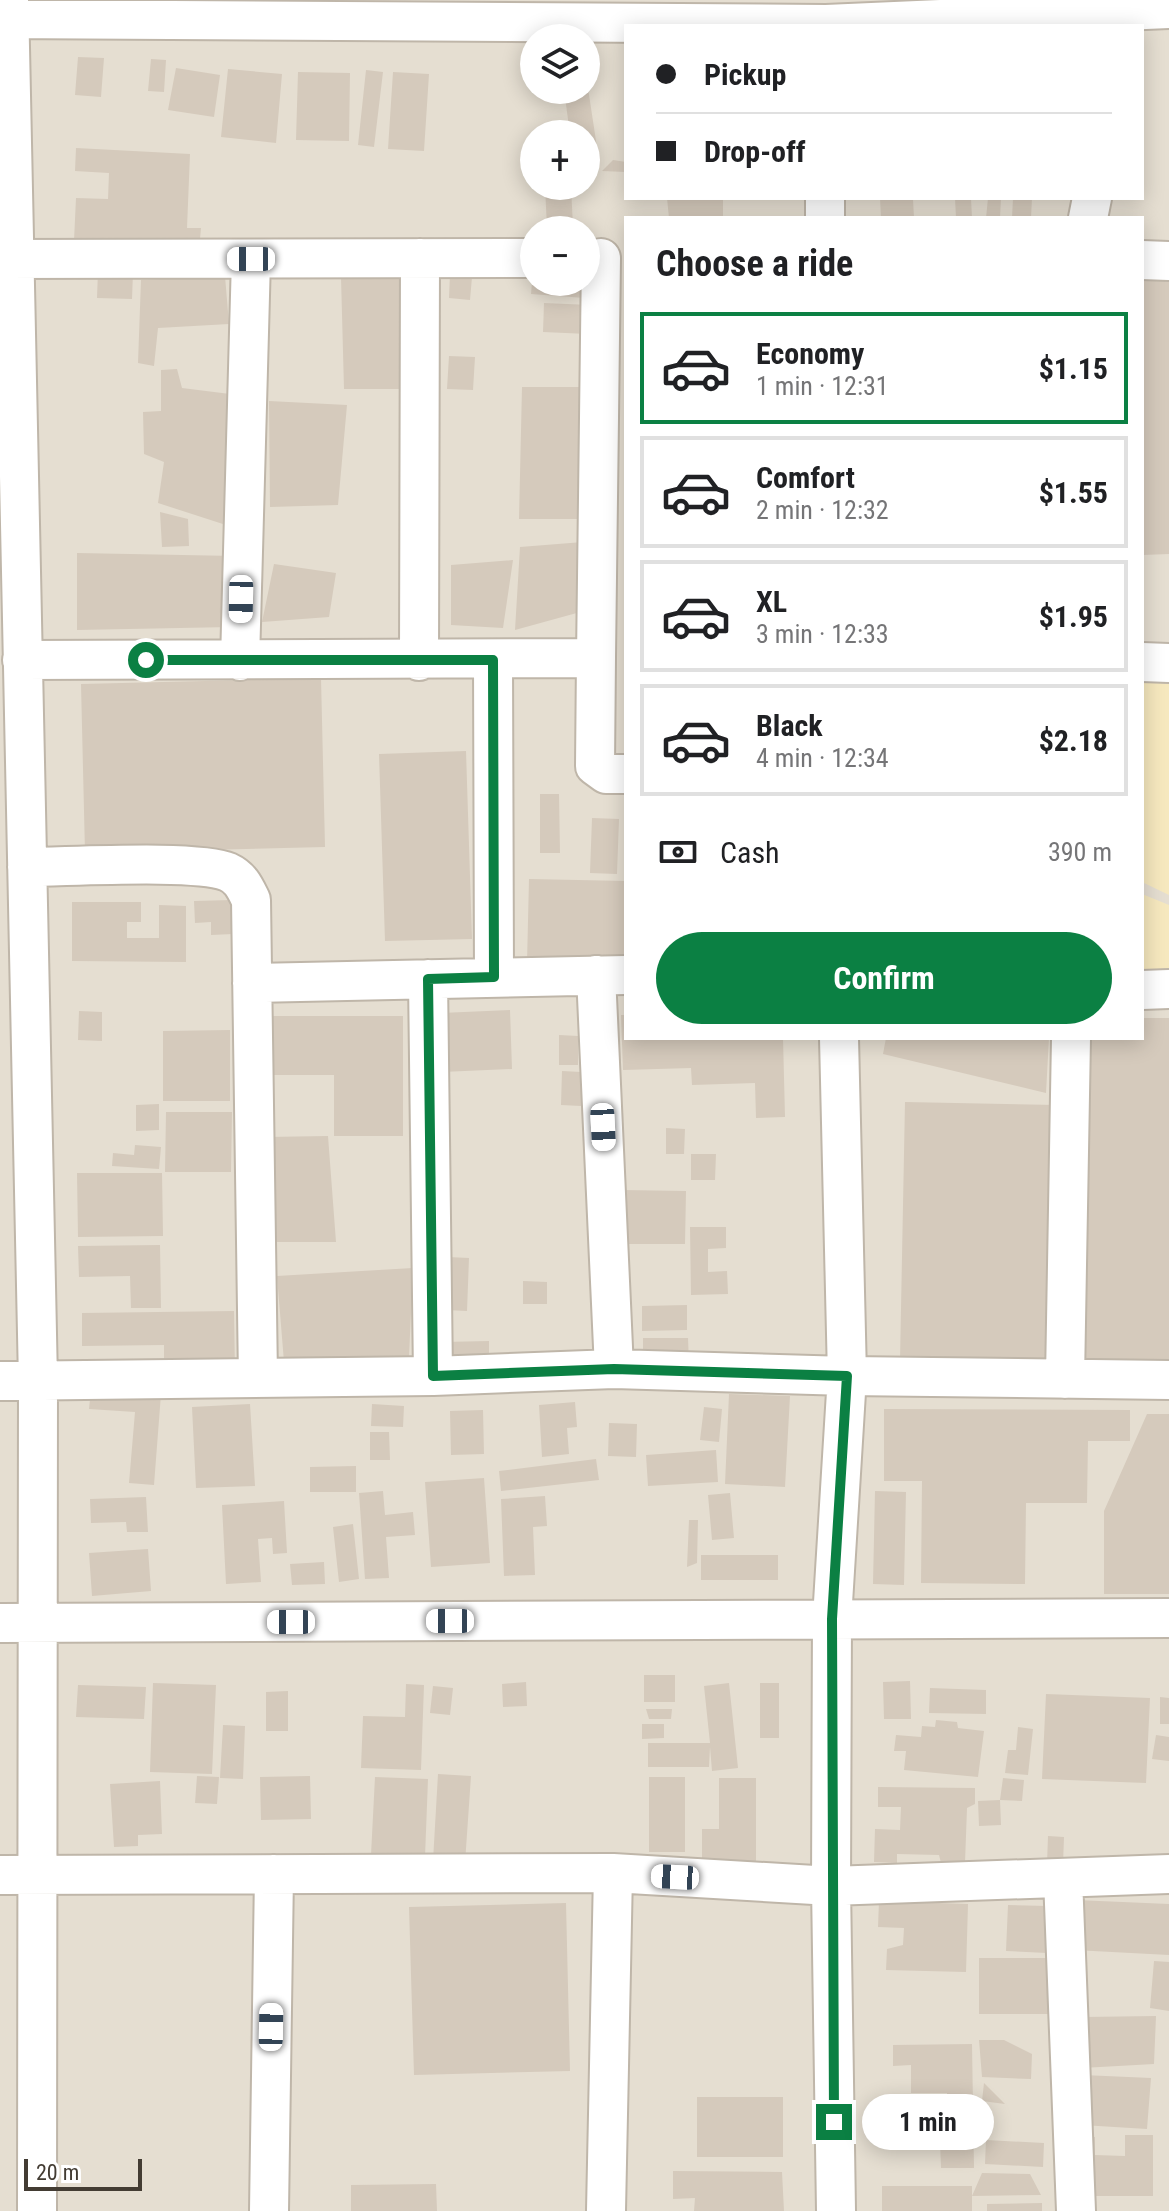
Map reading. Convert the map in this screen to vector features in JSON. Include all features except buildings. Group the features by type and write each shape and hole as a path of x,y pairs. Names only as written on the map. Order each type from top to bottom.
{"street":[{"path":"829,24 874,11 1143,15"},
{"path":"37,2211 18,1875 18,1622 38,1381 14,982 27,867 12,763 22,660 6,259 6,12 656,12 813,24"},
{"path":"419,661 420,258"},
{"path":"6,259 520,258"},
{"path":"604,258 595,766 606,774 624,774"},
{"path":"240,661 251,259"},
{"path":"1144,260 1169,261"},
{"path":"22,660 596,658"},
{"path":"493,660 494,977"},
{"path":"1144,662 1169,663"},
{"path":"27,867 187,867 226,871 242,882 251,900 258,1378"},
{"path":"252,983 611,975 614,1369"},
{"path":"428,979 433,1376"},
{"path":"1144,990 1169,989"},
{"path":"836,2211 831,1886 832,1619 847,1376 839,1040"},
{"path":"1065,1379 1071,1040"},
{"path":"0,1381 433,1376 614,1369 1169,1380"},
{"path":"18,1622 1169,1618"},
{"path":"18,1875 613,1873 831,1886 1169,1874"},
{"path":"606,2211 613,1873"},
{"path":"269,2211 274,1874"},
{"path":"1063,1878 1076,2211"}],"shaded area":[{"path":"0,0 1169,0 1169,2211 0,2211"}],"sand":[{"path":"1144,671 1169,673 1169,895 1144,883"},
{"path":"1144,895 1169,905 1169,981 1144,982"}],"route":[{"path":"146,660 493,660 494,977 428,979 433,1376 614,1369 847,1376 832,1619 834,2122"}]}
